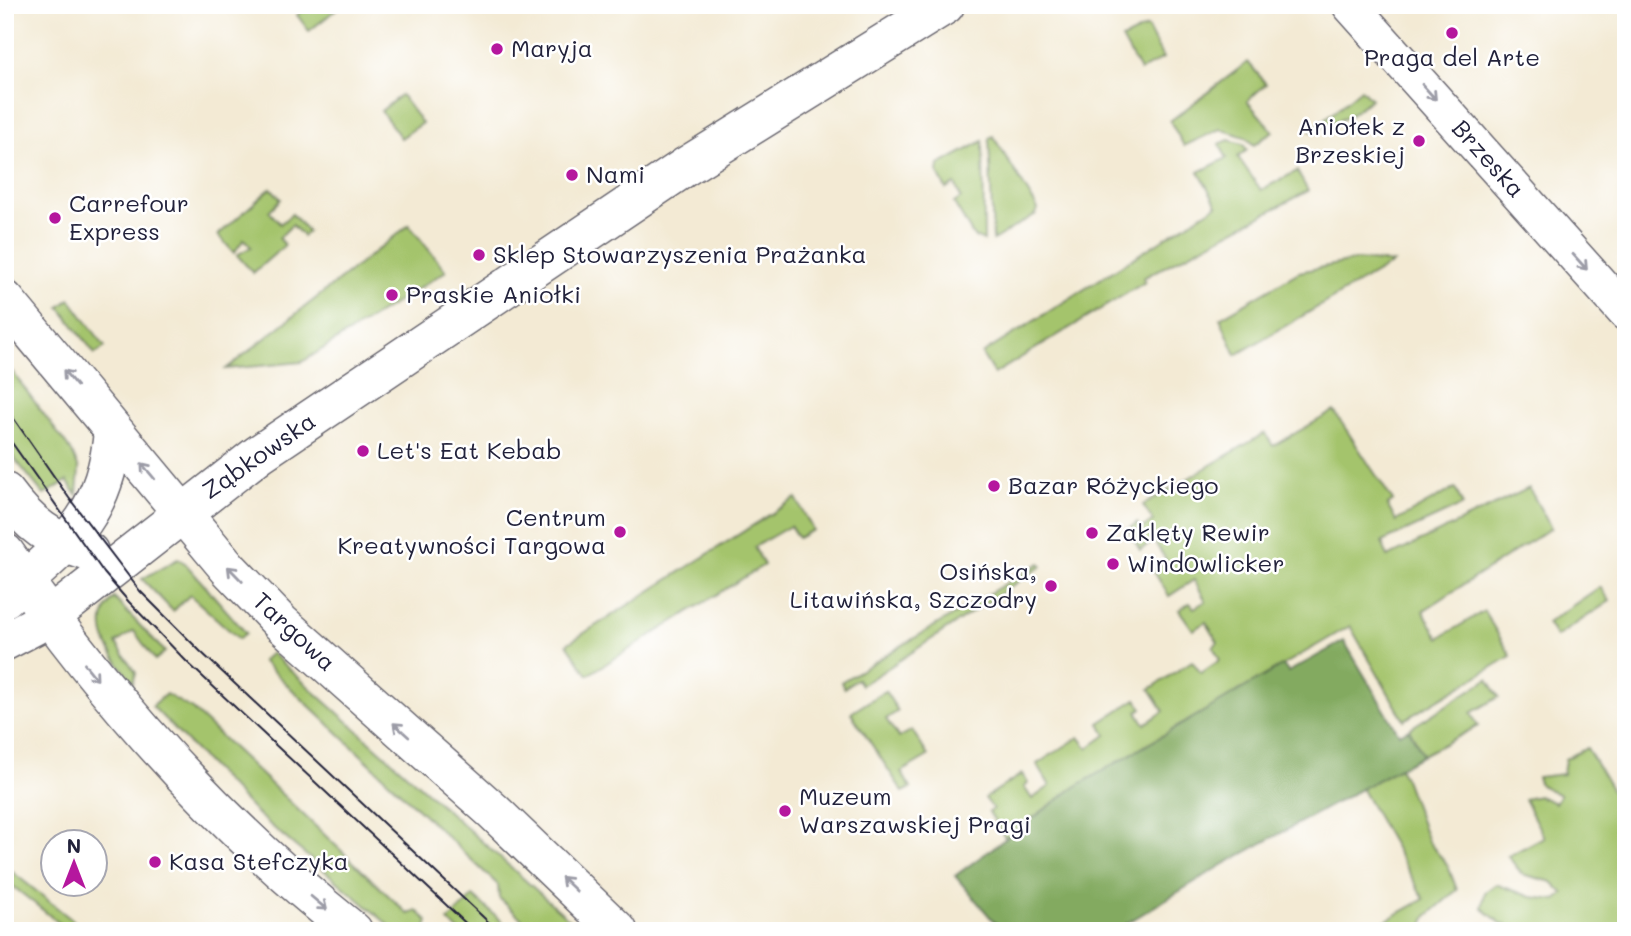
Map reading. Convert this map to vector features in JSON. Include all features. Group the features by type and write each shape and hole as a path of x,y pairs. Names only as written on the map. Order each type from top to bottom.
{"street":[{"name":"Ząbkowska","path":"5,641 49,618 259,454 685,167 945,5"},
{"name":"Brzeska","path":"1350,5 1626,313"},
{"name":"Targowa","path":"5,300 228,568 281,623 493,811 618,931"},
{"path":"113,430 108,464 99,495 86,521 65,545 12,577 49,618 123,712 179,772 233,827 353,931"},
{"path":"5,492 28,520 65,545 126,556"}],"green space":[{"path":"310,5 342,5 309,31 297,15"},
{"path":"1147,27 1163,58 1140,71 1122,39"},
{"path":"1248,62 1266,84 1247,101 1273,131 1254,145 1245,137 1220,129 1184,146 1170,121"},
{"path":"1361,89 1371,99 1346,118 1326,124 1318,132 1311,131"},
{"path":"401,95 422,123 401,138 381,111"},
{"path":"993,136 1038,209 1036,214 993,240 989,138"},
{"path":"1229,140 1243,144 1247,150 1238,157 1261,190 1297,171 1308,191 1143,278 1145,282 994,374 982,354 1217,205 1199,172 1227,158 1219,144"},
{"path":"983,141 984,241 974,237 954,203 961,198 955,184 946,189 938,173 939,165"},
{"path":"271,188 281,199 269,211 280,224 292,214 308,232 303,236 292,225 279,238 285,245 253,273 237,255 251,247 244,239 234,253 218,235"},
{"path":"409,225 446,271 302,362 226,369"},
{"path":"1357,260 1393,263 1236,355 1220,318 1299,272"},
{"path":"70,299 105,347 95,354 60,307"},
{"path":"5,362 72,452 79,469 77,495 67,481 44,495 5,447"},
{"path":"1334,411 1393,501 1387,505 1396,521 1455,488 1463,505 1382,542 1388,557 1529,488 1551,528 1423,611 1439,638 1484,611 1511,656 1404,720 1350,626 1075,787 1005,838 989,812 993,809 985,798 1022,774 1028,783 1024,787 1032,799 1050,786 1037,764 1079,737 1088,748 1106,735 1099,723 1136,699 1142,708 1137,712 1145,724 1164,711 1150,689 1192,661 1201,673 1220,660 1213,647 1218,642 1206,622 1193,630 1179,610 1190,603 1194,608 1206,601 1194,580 1169,596 1153,570 1166,560 1154,541 1140,550 1128,529 1137,523 1141,529 1153,521 1143,505 1265,433 1273,446"},
{"path":"796,498 813,530 798,538 790,526 754,547 764,565 588,675 567,644"},
{"path":"178,559 185,563 246,633 239,639 190,595 173,611 142,579"},
{"path":"1040,563 1042,566 876,676 861,685 857,679 844,688 841,682"},
{"path":"1600,587 1610,601 1556,637 1547,623"},
{"path":"114,598 165,652 155,660 134,631 116,643 136,673 133,683 118,663 103,631 106,609"},
{"path":"1344,641 1399,734 1409,729 1423,755 1226,863 1114,931 1002,931 955,876 1075,787 1283,665 1288,672"},
{"path":"271,653 582,931 535,931 499,898 498,885 262,661"},
{"path":"1488,679 1499,697 1471,713 1478,726 1423,755 1409,729"},
{"path":"885,691 898,711 886,719 899,738 912,730 928,756 901,772 911,788 903,792 851,713"},
{"path":"166,694 192,709 408,914 417,911 428,921 425,931 396,931 256,813 152,706"},
{"path":"1587,748 1617,799 1626,794 1626,931 1526,931 1502,924 1482,908 1485,892 1496,884 1531,897 1556,900 1564,894 1552,882 1522,874 1508,856 1544,837 1524,799 1539,796 1555,803 1560,795 1540,785 1537,777 1563,774 1565,759"},
{"path":"1399,768 1428,841 1448,866 1457,890 1427,916 1420,931 1367,931 1424,899 1361,788"},
{"path":"5,866 38,892 38,898 45,898 86,931 61,931 56,927 59,923 5,880"},
{"path":"473,896 513,931 459,931 448,921"}],"tram line":[{"path":"5,406 69,498 140,591 200,651 498,931"},
{"path":"5,433 104,573 129,602 187,662 474,931"}],"place":[{"name":"Praga del Arte","path":"1452,33"},
{"name":"Maryja","path":"497,49"},
{"name":"Aniołek z Brzeskiej","path":"1419,141"},
{"name":"Nami","path":"572,175"},
{"name":"Carrefour Express","path":"55,218"},
{"name":"Sklep Stowarzyszenia Prażanka","path":"479,255"},
{"name":"Praskie Aniołki","path":"392,295"},
{"name":"Let's Eat Kebab","path":"363,451"},
{"name":"Bazar Różyckiego","path":"994,486"},
{"name":"Centrum Kreatywności Targowa","path":"620,532"},
{"name":"Zaklęty Rewir","path":"1092,533"},
{"name":"Wind0wlicker","path":"1113,564"},
{"name":"Osińska, Litawińska, Szczodry","path":"1051,586"},
{"name":"Muzeum Warszawskiej Pragi","path":"785,811"},
{"name":"Kasa Stefczyka","path":"155,862"}]}
